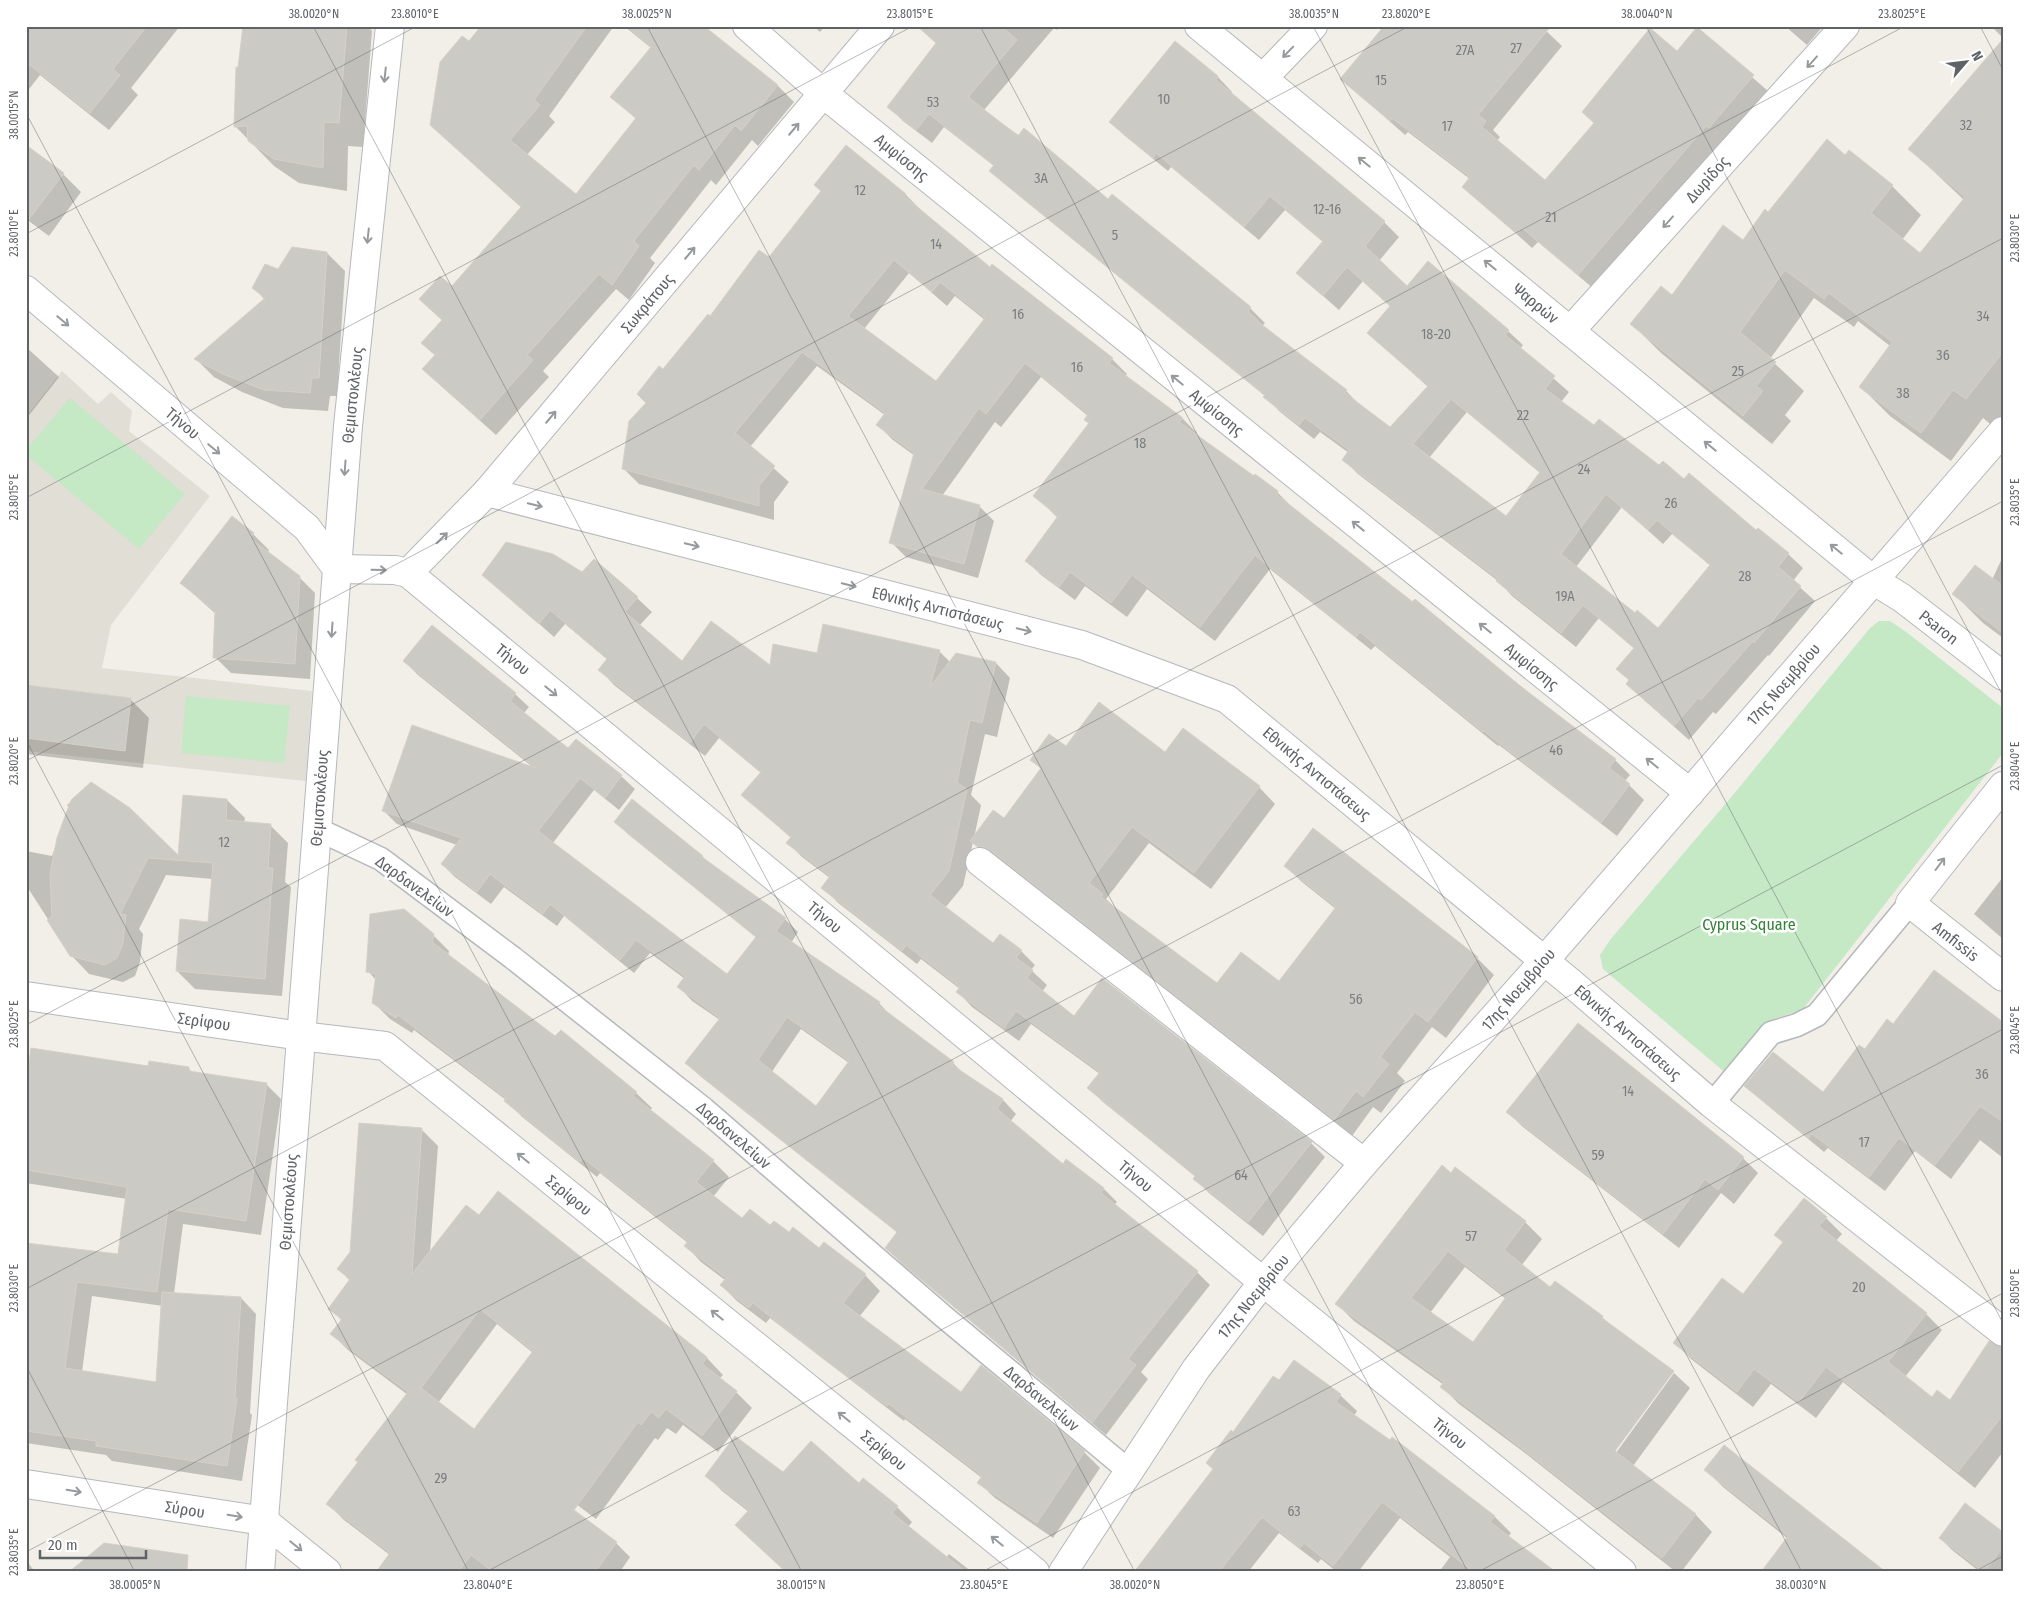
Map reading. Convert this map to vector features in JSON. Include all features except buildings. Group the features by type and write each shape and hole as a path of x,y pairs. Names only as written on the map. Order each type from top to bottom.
{"street":[{"name":"Θεμιστοκλέους","path":"260,1572 348,426 390,26"},
{"name":"Αμφίσσης","path":"747,26 824,94 1690,793"},
{"name":"Σωκράτους","path":"408,573 487,492 880,26"},
{"name":"Ψαρρών","path":"1199,26 1873,580"},
{"path":"1263,78 1313,26"},
{"name":"Δωρίδος","path":"1570,331 1845,26"},
{"name":"Τήνου","path":"26,290 306,528 337,569"},
{"name":"17ης Νοεμβρίου","path":"1063,1572 1196,1370 1263,1282 1364,1162 1544,961 1767,701 2003,431"},
{"name":"Εθνικής Αντιστάσεως","path":"487,492 1082,645 1227,699 1544,961 1712,1104 2003,1332"},
{"path":"337,569 395,570 408,573"},
{"name":"Τήνου","path":"408,573 1263,1282 1622,1572"},
{"name":"Psaron","path":"1873,580 1902,598 2003,676"},
{"path":"1712,1104 1771,1033 1797,1025 1817,1015 1910,903 2003,786"},
{"name":"Δαρδανελείων","path":"317,829 381,859 512,958 704,1108 943,1316 1129,1471"},
{"path":"980,862 1364,1162"},
{"name":"Amfissis","path":"1910,903 2003,977"},
{"name":"Σερίφου","path":"26,996 301,1036 385,1046 1035,1572"},
{"name":"Σύρου","path":"26,1484 264,1521 328,1572"}],"shaded area":[{"path":"62,371 98,404 111,392 132,411 129,431 210,496 111,625 102,668 312,691 306,781 26,751 26,417"}],"green space":[{"path":"70,398 185,494 139,549 26,455 26,450"},
{"name":"Cyprus Square","path":"1879,621 1890,621 1905,631 2003,708 2003,753 1803,1009 1774,1019 1728,1075 1603,969 1600,955 1610,940 1733,795 1870,628"},
{"path":"186,696 290,706 284,763 181,753"}]}
